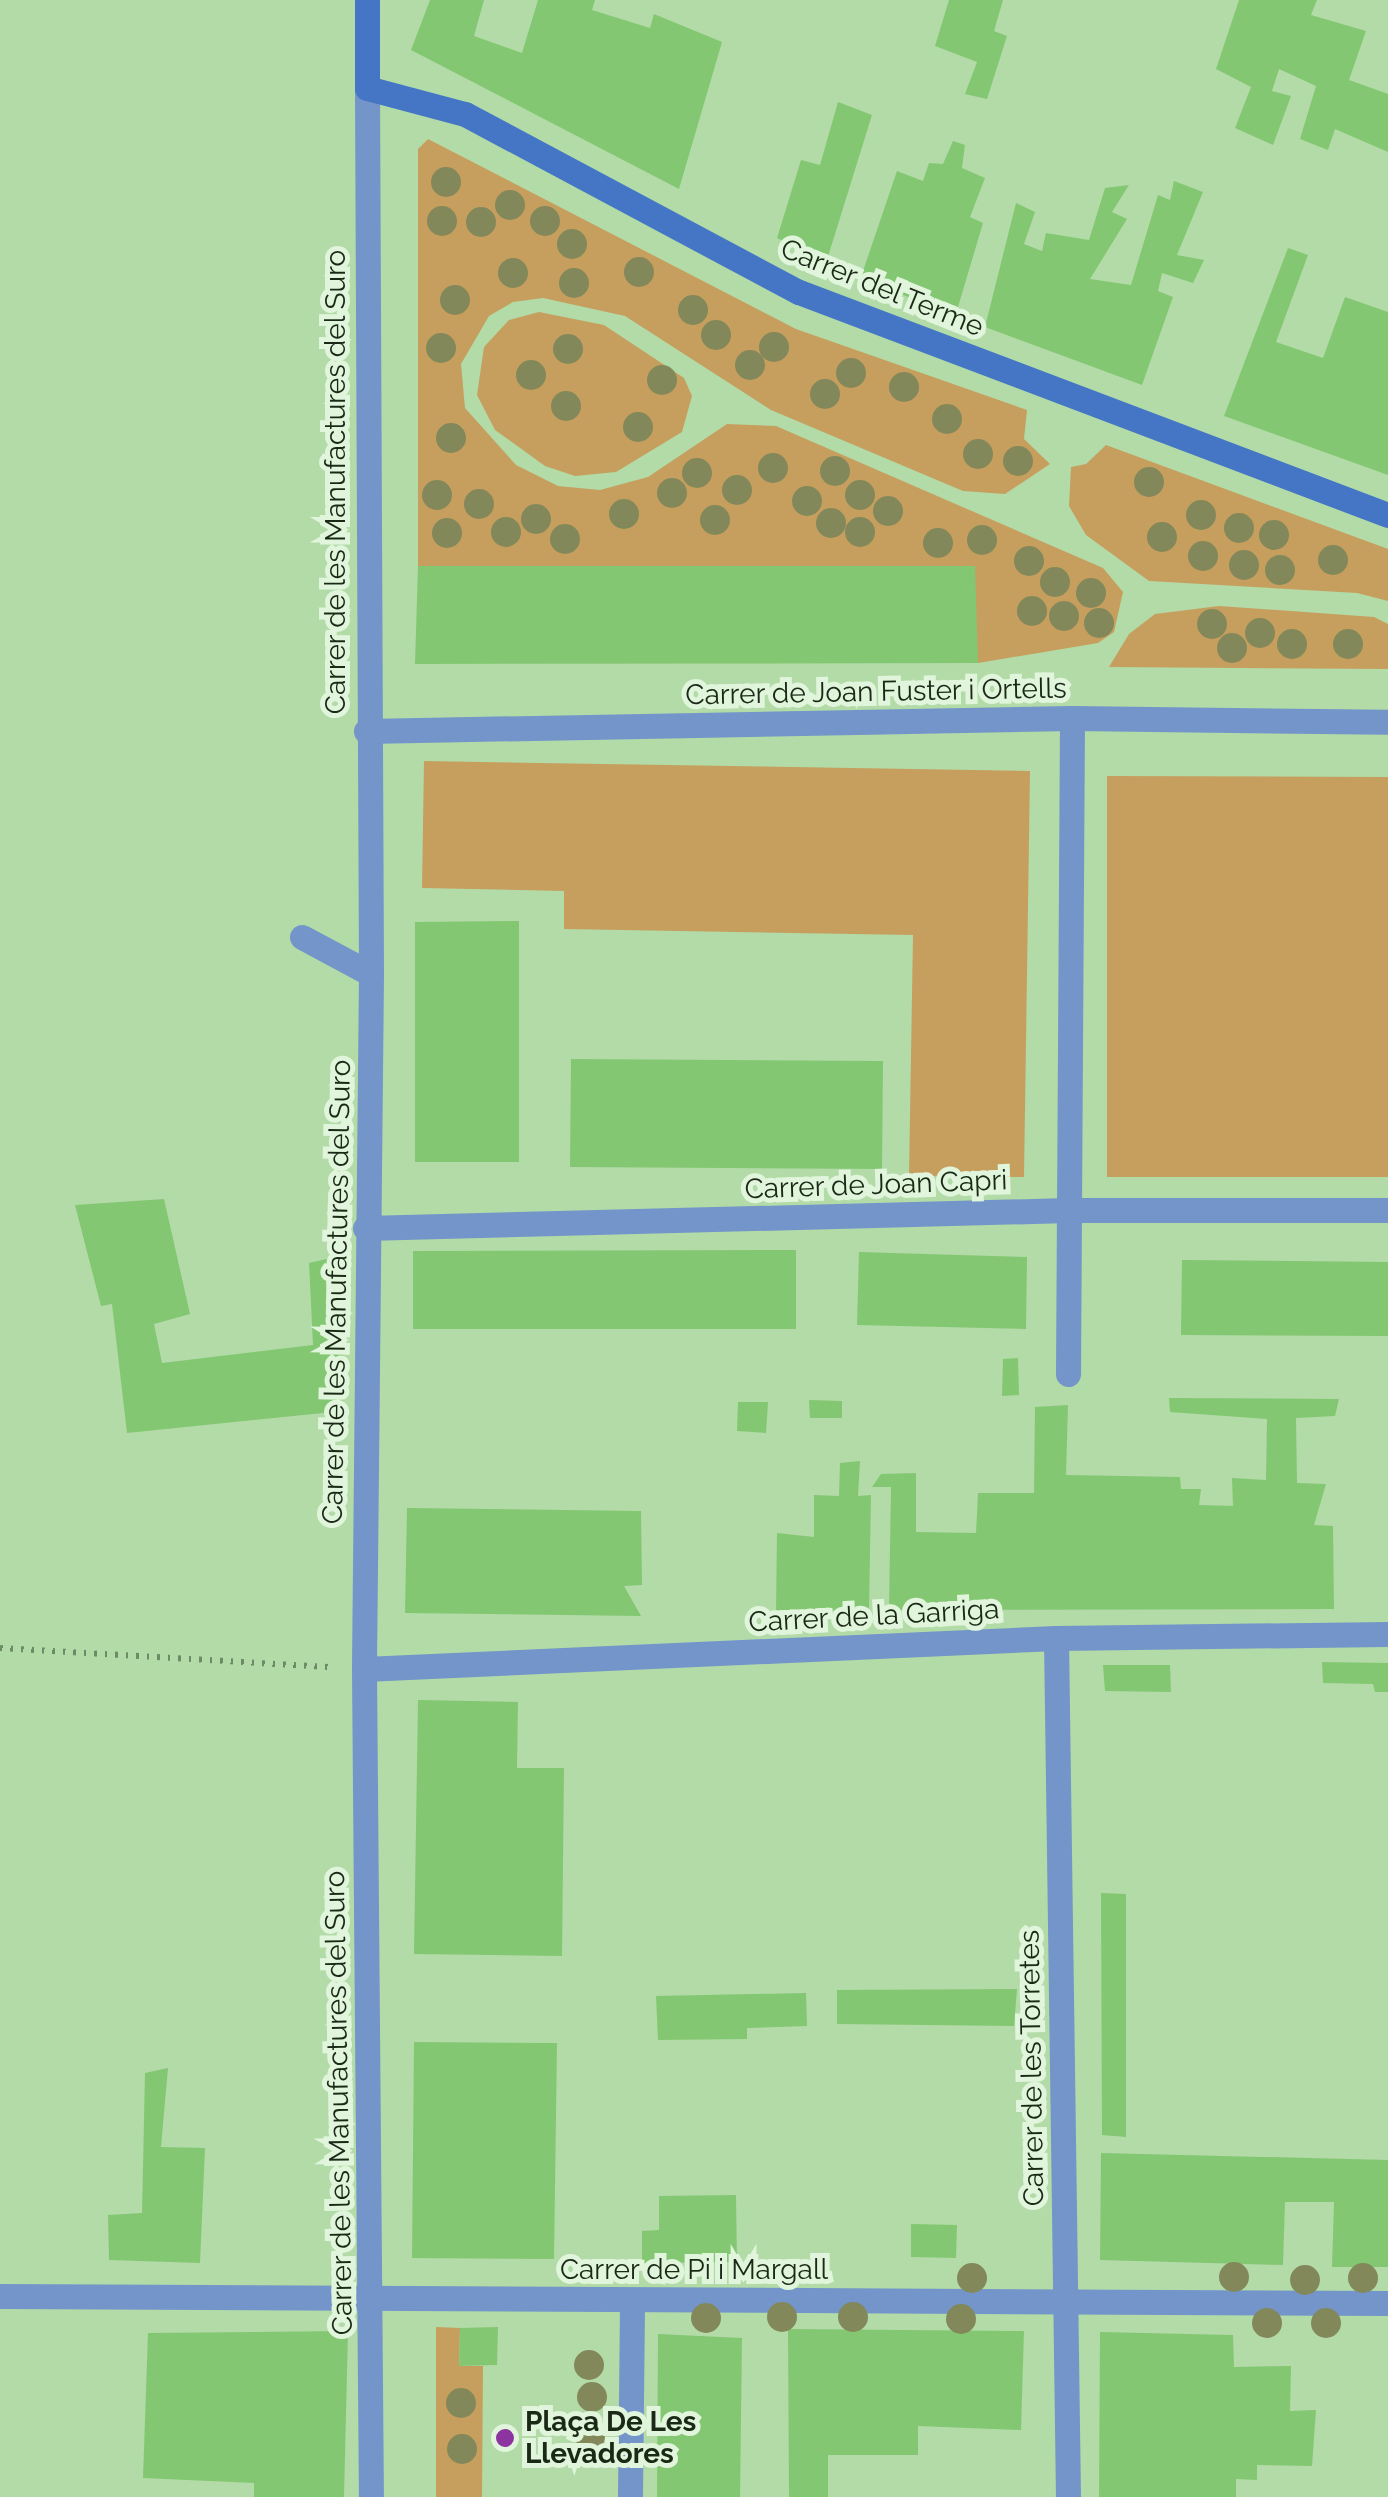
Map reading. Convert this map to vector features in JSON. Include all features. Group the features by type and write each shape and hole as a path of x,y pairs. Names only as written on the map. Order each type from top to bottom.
{"street":[{"path":"367,0 367,88"},
{"name":"Carrer del Terme","path":"367,88 466,114 800,292 1388,515"},
{"name":"Carrer de les Manufactures del Suro","path":"367,88 366,731 371,974 365,1228 364,1669 372,2497"},
{"path":"1068,1374 1072,718"},
{"name":"Carrer de Joan Fuster i Ortells","path":"366,731 1072,718 1388,722"},
{"path":"302,937 371,974"},
{"name":"Carrer de Joan Capri","path":"365,1228 1069,1210 1388,1210"},
{"name":"Carrer de la Garriga","path":"364,1669 1056,1638 1388,1634"},
{"name":"Carrer de les Torretes","path":"1056,1638 1068,2497"},
{"name":"Carrer de Pi i Margall","path":"0,2296 1388,2303"},
{"path":"630,2497 632,2300"}],"path":[{"path":"0,1648 364,1669"}],"shaded area":[{"path":"428,139 796,329 1027,410 1024,439 1050,464 1005,494 963,491 771,410 625,316 543,298 513,302 489,316 461,364 465,408 516,465 558,486 600,490 648,477 727,424 776,426 1103,568 1123,592 1114,632 1098,643 978,663 418,566 418,149"},
{"path":"539,312 604,325 684,378 692,396 682,432 616,472 575,476 545,466 495,430 477,395 484,347 509,320"},
{"path":"1106,445 1388,549 1388,601 1357,593 1149,581 1086,535 1069,506 1071,467 1086,464"},
{"path":"1219,606 1374,617 1388,624 1388,669 1109,667 1129,634 1155,614"},
{"path":"424,761 1030,771 1024,1177 909,1176 913,935 564,929 564,891 422,888"},
{"path":"1107,776 1388,777 1388,1177 1107,1177"},
{"path":"436,2327 460,2328 459,2366 483,2366 482,2497 436,2497"}],"building":[{"path":"430,0 484,0 474,36 522,53 538,0 595,0 592,10 650,28 654,14 722,42 679,189 411,50"},
{"path":"949,0 1003,0 994,31 1007,36 987,99 965,94 977,62 935,46"},
{"path":"1239,0 1317,0 1311,15 1366,31 1349,80 1388,94 1388,152 1335,129 1328,150 1300,139 1316,86 1279,69 1272,91 1291,96 1273,145 1235,128 1251,87 1216,69"},
{"path":"838,102 872,115 826,263 777,238 801,160 820,165"},
{"path":"953,141 965,145 962,168 985,178 970,217 983,223 955,317 861,277 897,171 923,181 929,163 943,164"},
{"path":"1174,181 1203,192 1177,255 1204,260 1193,283 1162,273 1158,291 1173,297 1142,385 985,327 1016,203 1035,212 1024,244 1042,251 1046,233 1089,240 1105,188 1129,185 1112,212 1127,219 1090,279 1131,285 1158,195 1170,200"},
{"path":"1288,248 1308,255 1276,342 1323,358 1345,297 1388,312 1388,475 1224,416"},
{"path":"418,566 975,566 978,663 415,664"},
{"path":"519,921 519,1162 415,1162 415,922"},
{"path":"571,1059 883,1061 882,1169 570,1167"},
{"path":"164,1199 190,1314 154,1324 162,1363 313,1345 309,1263 344,1255 343,1411 127,1433 112,1304 101,1306 75,1205"},
{"path":"796,1250 796,1329 413,1329 413,1251"},
{"path":"859,1252 1027,1257 1026,1329 857,1325"},
{"path":"1182,1260 1388,1262 1388,1336 1181,1335"},
{"path":"1018,1358 1019,1395 1002,1396 1003,1359"},
{"path":"1169,1398 1339,1399 1335,1416 1296,1418 1297,1483 1326,1484 1314,1525 1333,1526 1334,1609 889,1610 891,1487 872,1487 881,1474 916,1473 916,1532 976,1533 978,1493 1034,1493 1035,1407 1068,1405 1066,1475 1180,1477 1181,1489 1201,1489 1199,1505 1233,1506 1232,1478 1266,1480 1267,1419 1170,1412"},
{"path":"809,1400 842,1401 842,1418 810,1418"},
{"path":"738,1402 768,1402 766,1433 737,1431"},
{"path":"860,1461 858,1496 871,1495 869,1611 776,1610 777,1533 814,1537 814,1495 839,1496 840,1463"},
{"path":"407,1508 641,1511 642,1585 624,1586 641,1616 405,1613"},
{"path":"1322,1662 1388,1663 1388,1692 1375,1692 1373,1684 1323,1683"},
{"path":"1103,1665 1170,1665 1171,1692 1105,1691"},
{"path":"418,1700 518,1702 517,1768 564,1768 562,1956 414,1954"},
{"path":"1101,1893 1126,1894 1126,2137 1102,2135"},
{"path":"1017,1989 1014,2026 837,2024 837,1990"},
{"path":"806,1993 807,2026 747,2028 747,2039 658,2040 656,1996"},
{"path":"414,2042 557,2043 554,2259 412,2258"},
{"path":"168,2068 161,2147 205,2148 200,2263 109,2260 108,2215 142,2213 145,2073"},
{"path":"1101,2153 1388,2160 1388,2267 1332,2267 1334,2202 1285,2202 1283,2265 1100,2260"},
{"path":"736,2195 737,2262 642,2263 642,2231 659,2230 659,2196"},
{"path":"911,2224 957,2225 956,2258 911,2257"},
{"path":"498,2327 497,2365 459,2366 460,2328"},
{"path":"788,2329 1024,2331 1021,2430 918,2426 918,2455 828,2455 828,2497 789,2497"},
{"path":"348,2331 344,2497 254,2497 254,2483 143,2478 148,2333"},
{"path":"1100,2332 1233,2335 1234,2367 1291,2366 1290,2411 1316,2410 1312,2466 1257,2465 1257,2480 1236,2479 1236,2497 1099,2497"},
{"path":"658,2334 742,2338 740,2497 657,2497"}],"place":[{"name":"Plaça De Les Llevadores","path":"505,2438"}]}
